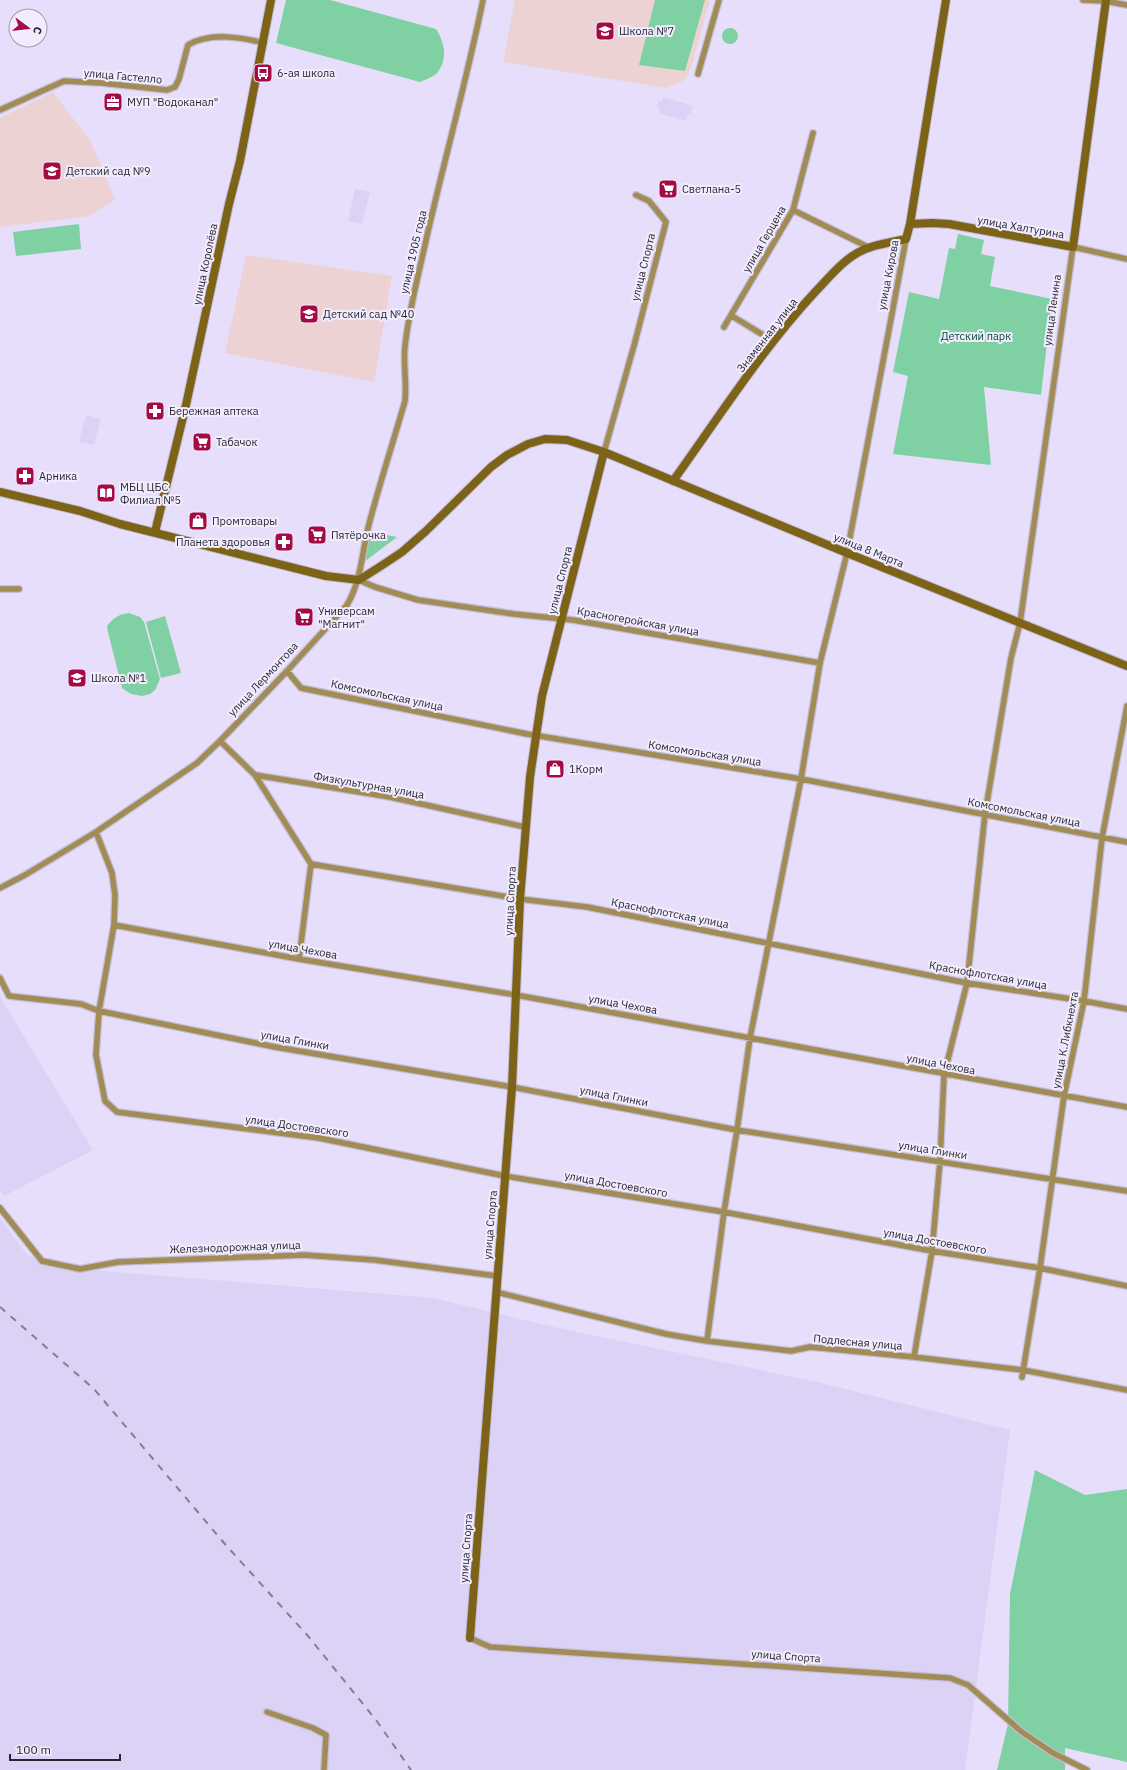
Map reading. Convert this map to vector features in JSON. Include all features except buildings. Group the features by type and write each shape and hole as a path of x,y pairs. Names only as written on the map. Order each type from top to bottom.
{"main road":[{"name":"улица Королёва","path":"155,532 186,406 229,204 240,161 271,0"},
{"name":"улица Кирова","path":"906,239 910,224 946,0"},
{"name":"улица Ленина","path":"1073,247 1106,1"},
{"name":"улица Халтурина","path":"910,224 949,224 1073,247"},
{"name":"Знаменная улица","path":"673,481 774,341 802,306 837,269 853,256 868,247 906,239"},
{"path":"0,492 80,511 326,576 358,580 402,552 426,531 491,467 507,455 528,444 545,440 567,440 604,452"},
{"name":"улица 8 Марта","path":"604,452 847,553 1127,666"},
{"name":"улица Спорта","path":"470,1638 512,1087 520,899 535,735 542,696 561,618 604,452"}],"street":[{"name":"улица 1905 года","path":"358,580 368,527 405,401 407,381 405,348 412,301 449,142 471,58 483,0"},
{"path":"698,74 719,0"},
{"path":"1083,0 1106,1 1127,5"},
{"name":"улица Гастелло","path":"0,110 64,81 102,83 167,90 175,86 177,83 188,45 197,39 211,36 264,42"},
{"name":"улица Герцена","path":"724,327 732,316 793,210 813,133"},
{"name":"улица Спорта","path":"604,452 636,342 666,222 649,201 636,195"},
{"path":"793,210 868,247"},
{"name":"улица Кирова","path":"707,1341 724,1212 738,1130 750,1038 801,779 820,663 847,553 906,239"},
{"name":"улица Халтурина","path":"1073,247 1127,259"},
{"name":"улица Ленина","path":"914,1357 932,1251 940,1161 944,1075 967,983 985,814 1011,658 1020,623 1073,247"},
{"path":"732,316 774,341"},
{"name":"Красногеройская улица","path":"358,580 390,592 418,600 514,614 561,618 820,663"},
{"name":"улица Лермонтова","path":"0,888 25,875 96,832 196,763 220,741 288,671 347,605 358,580"},
{"path":"0,589 19,589"},
{"name":"Комсомольская улица","path":"288,671 302,688 535,735 801,779 1127,842"},
{"name":"улица К.Либкнехта","path":"1022,1377 1040,1268 1064,1096 1084,1001 1102,838 1127,706"},
{"path":"220,741 255,775 311,864 299,959"},
{"name":"Физкультурная улица","path":"255,775 390,797 526,827"},
{"path":"96,832 112,873 115,895 114,925 99,1011"},
{"name":"Краснофлотская улица","path":"311,864 520,899 587,907 769,942 967,983 1127,1009"},
{"name":"улица Чехова","path":"114,925 299,959 516,995 1127,1108"},
{"name":"улица Глинки","path":"0,978 9,996 81,1004 99,1011 275,1047 512,1087 738,1130 1127,1191"},
{"name":"улица Достоевского","path":"99,1011 96,1055 105,1101 117,1112 319,1138 505,1176 724,1212 932,1251 1040,1268 1127,1286"},
{"name":"Железнодорожная улица","path":"0,1208 42,1261 80,1269 118,1262 304,1255 375,1260 497,1276"},
{"name":"Подлесная улица","path":"496,1292 666,1334 707,1341 792,1351 810,1347 914,1357 1023,1370 1127,1390"},
{"name":"улица Спорта","path":"470,1638 490,1647 950,1678 968,1684 1022,1732 1053,1753 1087,1770"},
{"path":"267,1712 313,1728 326,1735 324,1770"}],"shaded area":[{"name":"Школа №7","path":"515,0 710,0 692,64 686,79 667,88 503,62"},
{"name":"Детский сад №9","path":"53,92 91,142 115,200 89,216 0,227 0,118"},
{"path":"663,97 693,106 686,121 659,113 660,108 657,107 659,101 662,102"},
{"path":"355,189 370,192 362,224 348,221"},
{"name":"Детский сад №40","path":"246,255 392,276 374,382 225,353"},
{"path":"86,415 101,419 94,445 79,442"},
{"path":"0,997 93,1150 4,1196 0,1190"},
{"path":"0,1218 27,1255 80,1269 433,1298 558,1328 813,1381 1010,1430 965,1770 0,1770"}],"green space":[{"path":"286,0 330,0 436,29 442,40 444,51 443,62 437,73 420,82 276,43"},
{"path":"655,0 705,0 685,71 639,65"},
{"path":"730,28 737,33 738,36 733,43 730,44 723,39 722,36 727,29"},
{"path":"79,224 81,249 16,256 13,232"},
{"name":"Детский парк","path":"958,234 984,240 981,254 995,257 990,286 1052,299 1041,395 984,387 991,465 893,454 908,376 893,372 909,292 939,299 949,248 955,249"},
{"path":"371,532 397,537 364,562"},
{"path":"129,613 140,617 144,622 160,679 155,690 150,694 142,696 131,694 122,688 107,626 116,617"},
{"path":"165,616 181,673 161,678 146,622"},
{"path":"1035,1470 1085,1495 1127,1489 1127,1762 1065,1748 1065,1770 997,1770 1008,1724 1010,1594"}],"railway":[{"path":"0,1307 94,1389 224,1543 308,1636 376,1720 411,1770"}],"place":[{"name":"Школа №7","path":"605,31"},
{"name":"6-ая школа","path":"263,73"},
{"name":"МУП \"Водоканал\"","path":"113,102"},
{"name":"Детский сад №9","path":"52,171"},
{"name":"Светлана-5","path":"668,189"},
{"name":"Детский сад №40","path":"309,314"},
{"name":"Бережная аптека","path":"155,411"},
{"name":"Табачок","path":"202,442"},
{"name":"Арника","path":"25,476"},
{"name":"МБЦ ЦБС Филиал №5","path":"106,493"},
{"name":"Промтовары","path":"198,521"},
{"name":"Пятёрочка","path":"317,535"},
{"name":"Планета здоровья","path":"284,542"},
{"name":"Универсам \"Магнит\"","path":"304,617"},
{"name":"Школа №1","path":"77,678"},
{"name":"1Корм","path":"555,769"}]}
